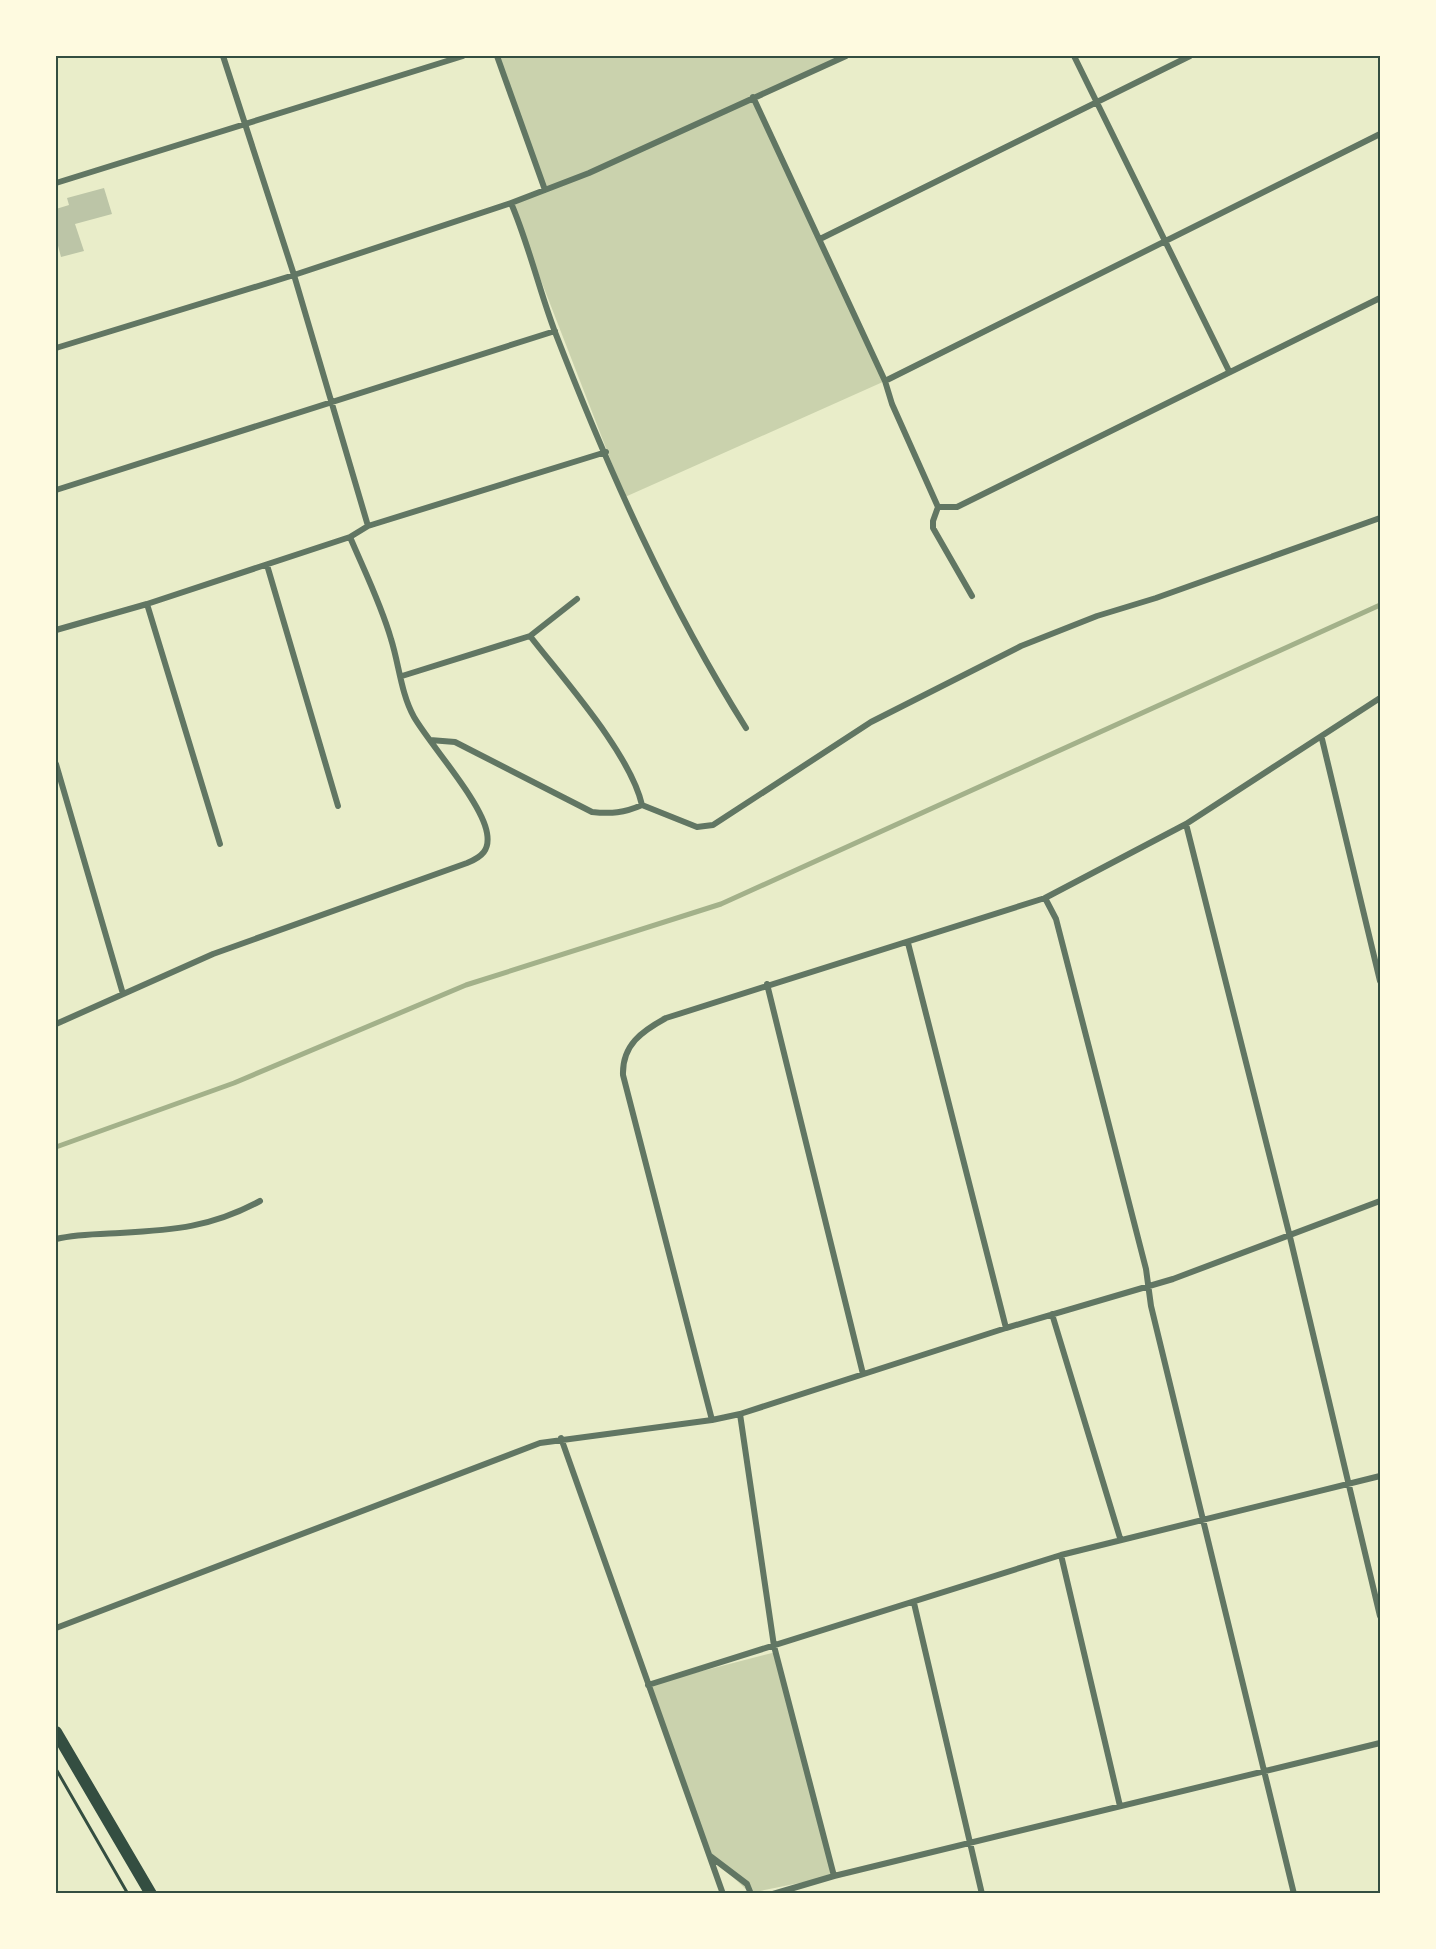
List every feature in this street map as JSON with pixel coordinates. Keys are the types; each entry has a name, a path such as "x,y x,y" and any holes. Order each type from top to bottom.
{"main road":[{"path":"56,1732 151,1893"}],"street":[{"path":"223,56 294,275 368,526"},
{"path":"56,183 463,56"},
{"path":"497,56 545,190"},
{"path":"56,348 294,275 512,203 589,173 846,56"},
{"path":"1074,56 1229,371"},
{"path":"820,239 1190,56"},
{"path":"753,97 885,381 892,404 938,507 933,528 972,596"},
{"path":"885,381 1380,134"},
{"path":"512,203 555,331 645,546 713,675 746,728"},
{"path":"938,507 957,507 1229,371 1287,346 1380,298"},
{"path":"56,490 555,331"},
{"path":"56,630 147,604 350,537 368,526 606,452"},
{"path":"430,740 455,742 592,812 624,813 642,805 697,827 712,825 871,722 1021,646 1097,616 1156,598 1380,518"},
{"path":"56,1024 213,954 467,863 484,854 488,839 483,821 407,701 402,676 381,610 350,537"},
{"path":"267,565 338,806"},
{"path":"402,676 530,636 577,598"},
{"path":"147,604 220,844"},
{"path":"530,636 590,714 633,776 642,805"},
{"path":"712,1420 622,1075 622,1062 635,1038 646,1028 666,1018 767,984 908,943 1045,898 1186,824 1322,739 1357,711 1380,698"},
{"path":"1322,739 1380,981"},
{"path":"56,768 123,994"},
{"path":"1186,824 1290,1237 1380,1616"},
{"path":"1045,898 1056,919 1141,1247 1148,1287 1294,1893"},
{"path":"908,943 1006,1328"},
{"path":"767,984 863,1374"},
{"path":"56,1628 523,1449 561,1438 712,1420 740,1414 1006,1328 1148,1287 1290,1237 1380,1201"},
{"path":"56,1239 165,1231 207,1224 230,1217 260,1202"},
{"path":"1052,1314 1120,1538"},
{"path":"740,1414 774,1646 834,1876"},
{"path":"561,1438 723,1893"},
{"path":"648,1685 1120,1538 1380,1476"},
{"path":"1061,1555 1120,1806"},
{"path":"914,1603 982,1893"},
{"path":"772,1893 1380,1743"},
{"path":"709,1856 747,1884 751,1893"}],"path":[{"path":"56,1769 128,1893"}],"green space":[{"path":"497,56 846,56 754,97 885,381 625,497 511,203 544,189"},
{"path":"776,1652 834,1876 750,1893 709,1855 648,1685"}],"building":[{"path":"104,188 112,214 75,224 84,251 61,257 56,238 56,209 69,205 67,198"}],"waterway":[{"path":"56,1147 234,1083 466,985 721,904 1380,605"}]}
